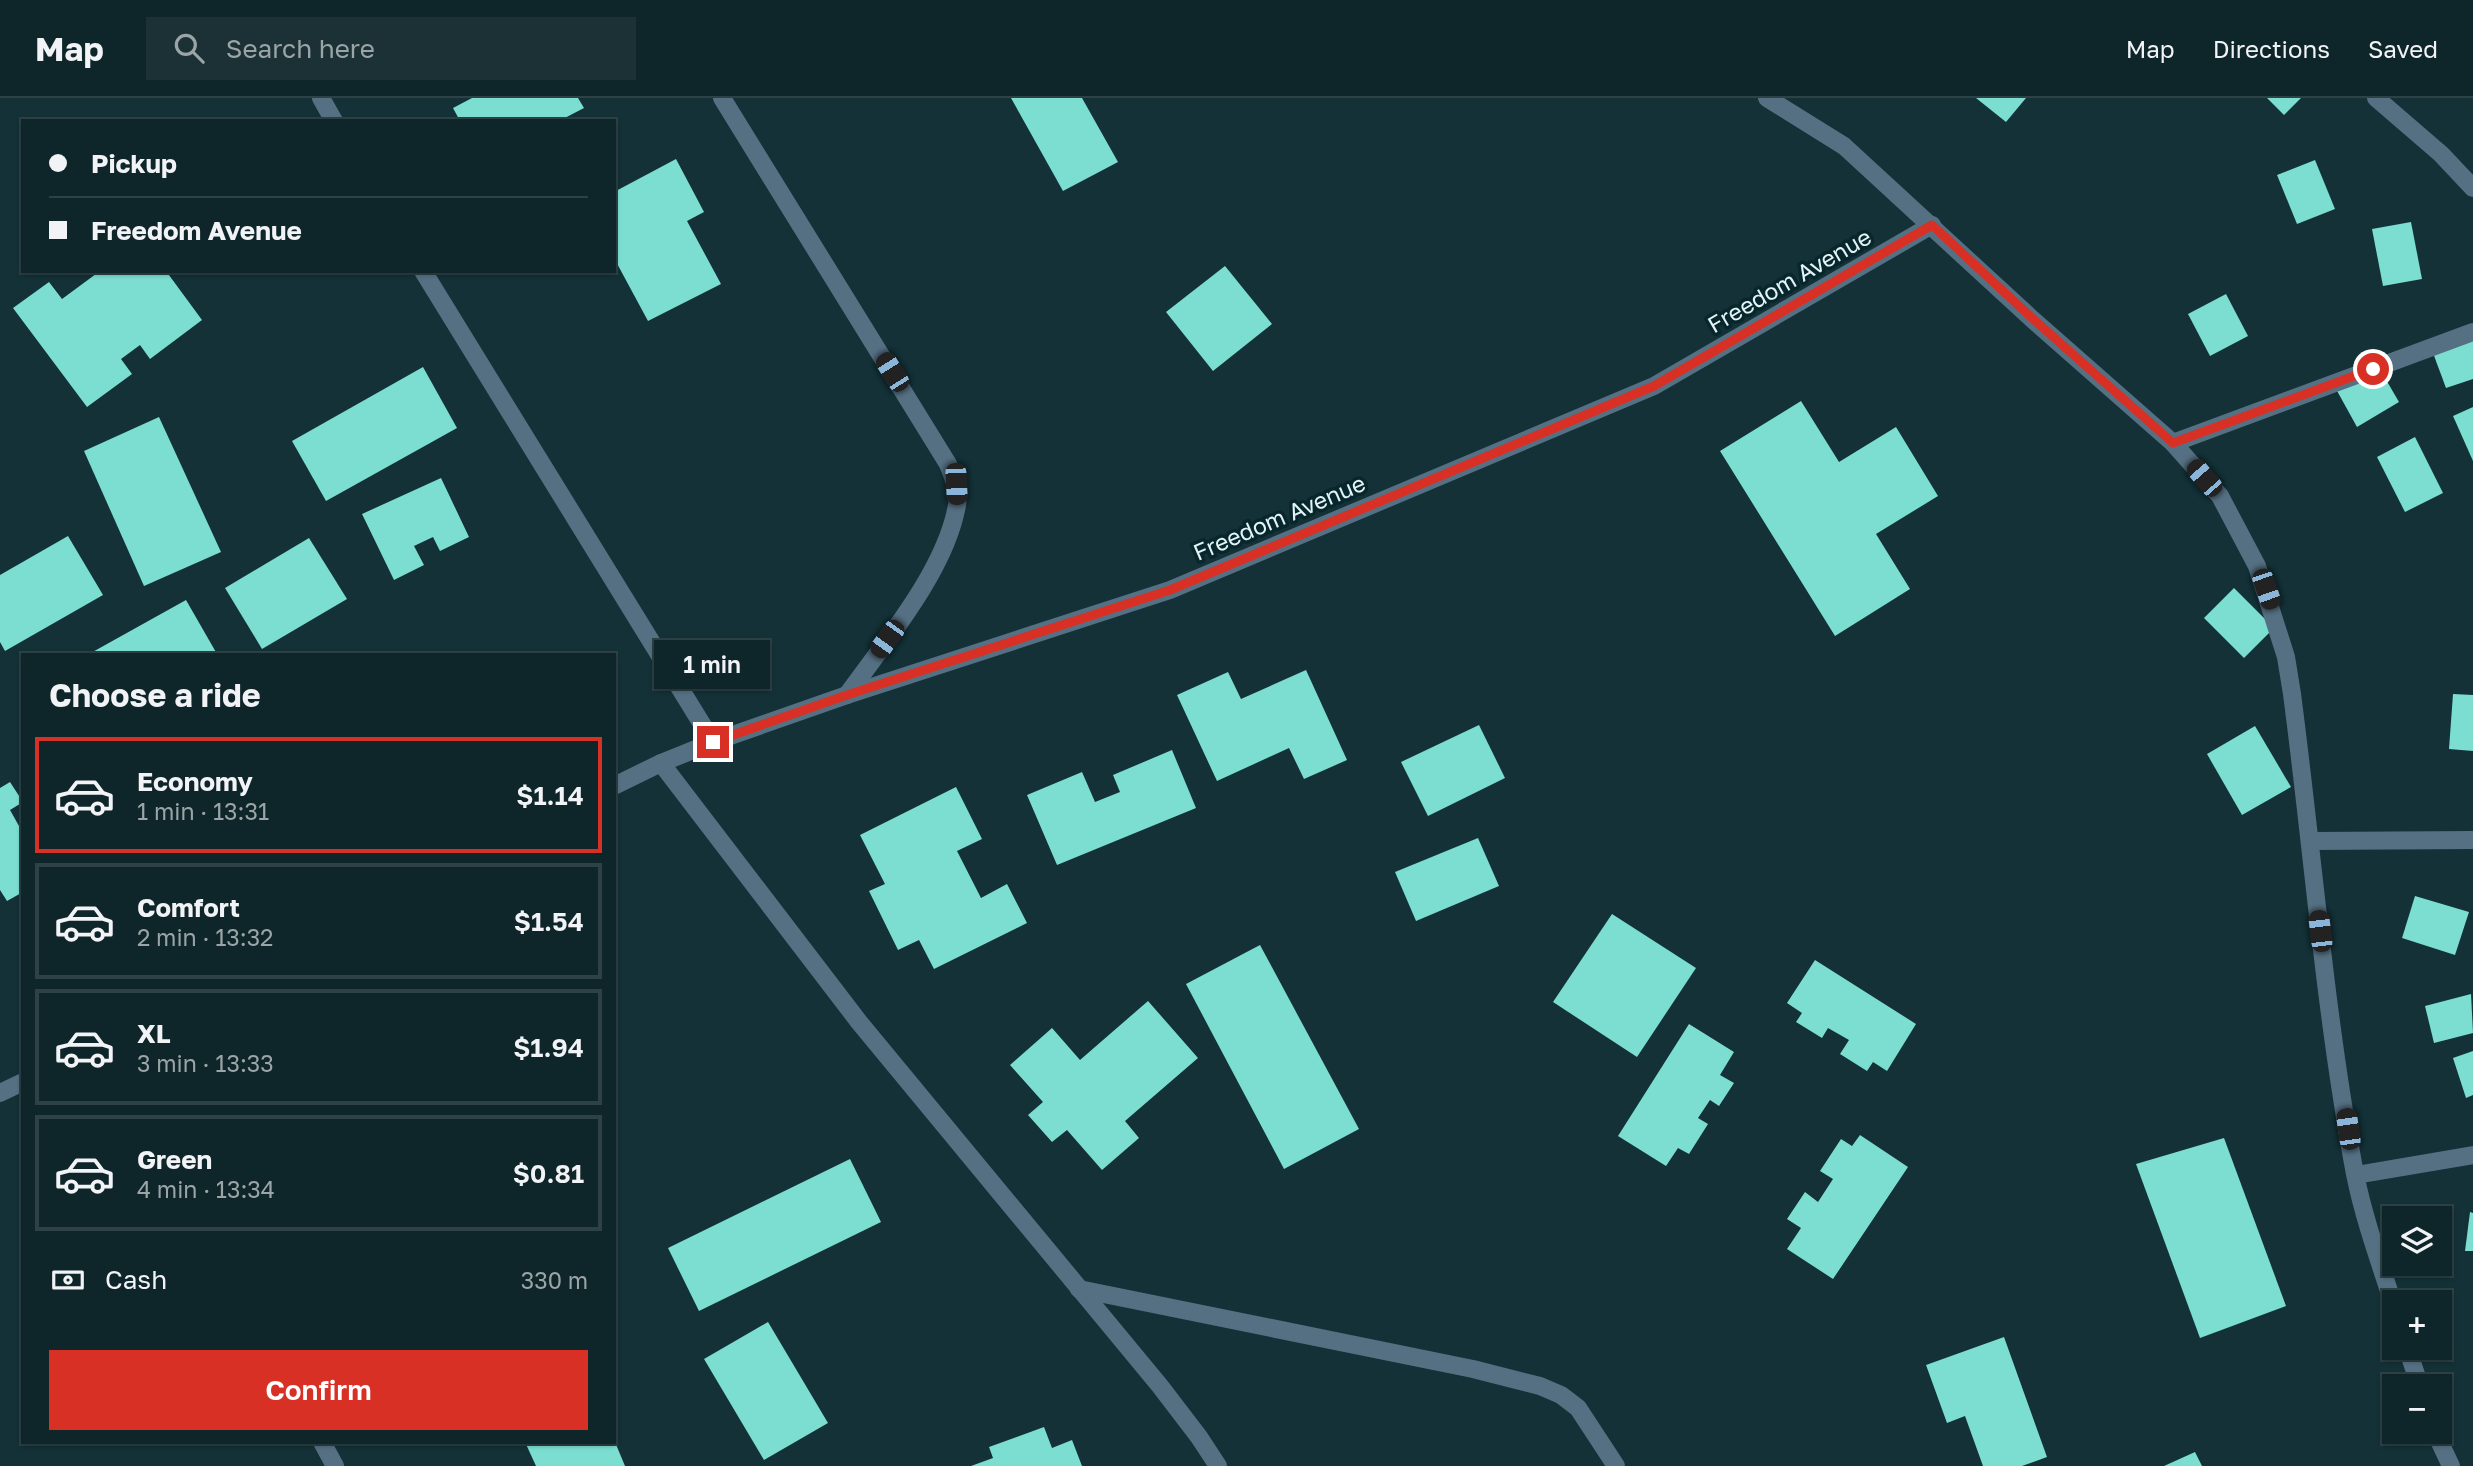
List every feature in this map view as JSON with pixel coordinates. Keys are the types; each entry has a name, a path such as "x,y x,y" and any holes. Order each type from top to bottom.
{"street":[{"path":"321,98 333,119"},
{"path":"722,98 948,464 956,484 957,504 949,531 929,577 847,695"},
{"path":"1767,98 1844,146 2173,443 2220,496 2257,566 2286,657 2323,953 2356,1175 2389,1290"},
{"path":"2376,98 2441,154 2473,188"},
{"name":"Freedom Avenue","path":"616,785 713,742 847,695 1170,590 1654,386 1932,225"},
{"path":"424,273 713,742"},
{"path":"2173,443 2473,332"},
{"path":"661,763 859,1022 1160,1386 1218,1466"},
{"path":"2310,841 2473,840"},
{"path":"0,1093 21,1083"},
{"path":"2356,1175 2473,1155"},
{"path":"1079,1289 1540,1386 1561,1395 1578,1408 1616,1466"},
{"path":"323,1444 335,1466"},
{"path":"2441,1444 2451,1466"}],"building":[{"path":"472,98 578,98 584,108 563,119 459,119 453,108"},
{"path":"1011,98 1082,98 1118,162 1063,191"},
{"path":"1976,98 2026,98 2006,122"},
{"path":"2267,98 2301,98 2284,115"},
{"path":"676,159 704,212 687,221 721,284 648,321 616,262 616,191"},
{"path":"2315,160 2335,209 2297,224 2277,175"},
{"path":"2411,222 2422,279 2383,286 2372,229"},
{"path":"1225,266 1272,324 1213,371 1166,312"},
{"path":"97,273 167,273 202,320 150,359 140,345 121,359 132,374 87,407 13,308 49,282 62,299"},
{"path":"2226,294 2248,336 2210,356 2188,314"},
{"path":"2473,339 2473,379 2446,388 2433,353"},
{"path":"2378,366 2399,402 2357,427 2336,389"},
{"path":"423,367 457,428 326,501 292,441"},
{"path":"1801,401 1839,462 1896,427 1938,496 1876,534 1910,589 1835,636 1720,451"},
{"path":"2473,407 2473,461 2453,416"},
{"path":"159,417 221,552 144,586 84,451"},
{"path":"2415,437 2443,493 2405,512 2377,457"},
{"path":"441,478 469,537 440,551 433,537 414,546 424,565 394,580 362,514"},
{"path":"68,536 103,595 5,651 0,642 0,575"},
{"path":"309,538 347,599 262,649 225,588"},
{"path":"2234,588 2274,628 2244,658 2204,618"},
{"path":"186,600 216,653 91,653"},
{"path":"1306,670 1347,760 1304,779 1289,748 1217,781 1177,695 1228,672 1241,699"},
{"path":"2453,694 2473,695 2473,751 2449,749"},
{"path":"1479,725 1505,778 1428,816 1401,762"},
{"path":"2255,726 2291,787 2242,815 2207,754"},
{"path":"1172,750 1196,808 1057,865 1027,795 1082,772 1095,802 1120,792 1113,775"},
{"path":"10,782 21,799 21,803 10,810 19,826 21,825 21,893 7,901 0,890 0,788"},
{"path":"956,787 982,839 957,851 981,898 1007,884 1027,923 934,969 919,940 898,950 869,891 885,884 860,835"},
{"path":"1478,838 1499,886 1416,921 1395,872"},
{"path":"2415,896 2469,912 2455,955 2402,938"},
{"path":"1612,914 1696,968 1637,1057 1553,1002"},
{"path":"1260,945 1359,1129 1284,1169 1186,984"},
{"path":"1815,960 1916,1024 1887,1071 1873,1062 1867,1071 1840,1054 1849,1040 1828,1028 1822,1038 1796,1022 1802,1013 1787,1003"},
{"path":"2471,994 2473,1033 2434,1043 2425,1006"},
{"path":"1148,1001 1198,1058 1125,1121 1139,1138 1102,1170 1067,1130 1052,1142 1028,1115 1043,1102 1010,1065 1052,1028 1080,1060"},
{"path":"1689,1024 1734,1052 1720,1075 1734,1083 1719,1106 1710,1100 1698,1118 1708,1124 1689,1154 1678,1148 1666,1166 1618,1136"},
{"path":"2473,1051 2473,1095 2466,1098 2453,1058"},
{"path":"1860,1135 1908,1167 1833,1279 1787,1249 1801,1228 1787,1219 1805,1192 1818,1202 1833,1179 1820,1171 1841,1139 1852,1146"},
{"path":"2224,1138 2286,1306 2200,1338 2136,1164"},
{"path":"850,1159 881,1222 699,1311 668,1248"},
{"path":"2470,1212 2473,1213 2473,1251 2465,1251"},
{"path":"768,1322 828,1423 764,1460 704,1359"},
{"path":"2004,1337 2047,1457 2022,1466 1983,1466 1965,1416 1947,1423 1926,1365"},
{"path":"1044,1427 1052,1448 1072,1440 1082,1466 971,1466 993,1458 989,1447"},
{"path":"526,1444 616,1444 625,1466 536,1466"},
{"path":"2195,1452 2202,1466 2164,1466"}],"route":[{"path":"713,742 847,695 1170,590 1654,386 1932,225 2173,443 2373,369"}]}
